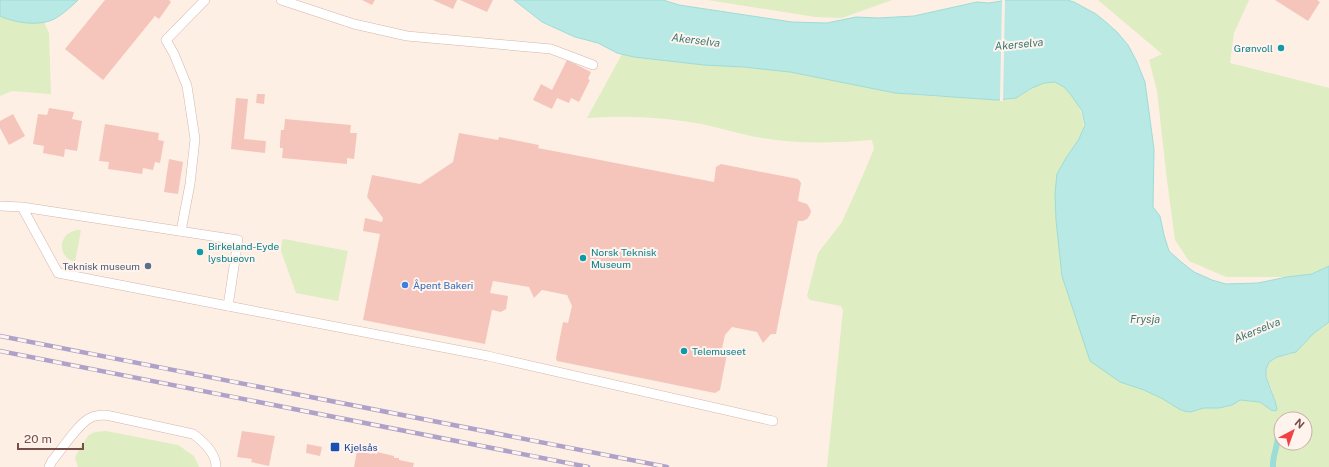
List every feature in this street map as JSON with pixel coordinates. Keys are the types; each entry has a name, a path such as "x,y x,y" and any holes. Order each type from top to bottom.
{"lane":[{"path":"182,231 190,184 195,139 187,86 174,54 166,40 205,0"},
{"path":"281,0 354,24 407,36 551,48 593,65"},
{"path":"0,206 22,207 238,240 228,306"},
{"path":"22,207 58,273 488,356 773,421"},
{"path":"49,467 52,461 83,423 98,415 106,415 193,434 203,442 211,452 216,467"}],"green space":[{"path":"708,0 892,0 842,18 815,17"},
{"path":"1098,0 1249,0 1234,33 1230,63 1329,88 1329,266 1312,274 1287,277 1226,277 1189,261 1175,240 1157,91 1149,60 1162,54"},
{"path":"0,16 23,22 44,22 49,33 51,94 12,91 0,96"},
{"path":"622,54 685,63 790,72 881,90 926,96 997,100 1015,98 1046,82 1060,84 1069,92 1082,117 1083,130 1077,143 1066,158 1120,382 1144,390 1179,409 1190,412 1204,408 1219,408 1232,405 1240,400 1260,402 1271,410 1277,409 1272,390 1266,377 1266,369 1269,362 1277,357 1292,354 1314,333 1329,322 1329,467 827,467 843,310 841,306 810,300 807,296 818,253 842,222 874,149 872,140 803,142 776,140 754,137 702,124 645,117 587,118"},
{"path":"81,230 75,262 65,255 62,250 62,245 66,235"},
{"path":"284,239 348,251 338,301 296,293 281,251 282,240"},
{"path":"106,431 178,445 194,456 199,467 78,467 75,458 79,449 89,435 95,432"}],"water":[{"path":"0,0 78,0 67,10 50,21 28,23 13,21 0,16"},
{"name":"Frysja","path":"514,0 663,0 679,5 792,22 827,23 856,17 878,18 914,16 977,2 989,3 1007,0 1067,0 1074,2 1096,14 1117,32 1128,45 1145,82 1154,149 1153,207 1160,216 1169,251 1194,272 1226,284 1258,283 1312,274 1329,266 1329,322 1314,333 1296,352 1277,357 1269,362 1266,369 1266,377 1275,401 1276,411 1271,410 1260,402 1240,400 1232,405 1219,408 1204,408 1190,412 1184,411 1144,390 1120,382 1090,361 1062,276 1056,220 1055,193 1057,174 1079,139 1085,125 1082,111 1064,87 1055,82 1044,83 1032,88 1016,98 997,100 895,93 790,72 704,65 634,57 617,53 598,43 575,37 542,22"}],"pier":[{"path":"1002,0 1005,0 1003,101 1000,101"}],"building":[{"path":"105,0 169,0 171,2 159,19 155,16 103,80 65,49"},
{"path":"362,0 375,0 372,5"},
{"path":"433,0 457,0 453,9"},
{"path":"460,0 493,0 487,12"},
{"path":"1275,0 1317,0 1320,2 1308,21"},
{"path":"567,60 591,72 588,79 590,80 579,102 571,98 569,103 557,98 552,109 533,100 541,84 552,90"},
{"path":"257,94 265,94 264,104 256,103"},
{"path":"236,98 248,99 244,139 266,141 265,153 231,149"},
{"path":"49,108 74,112 72,119 82,121 77,151 65,149 64,157 43,153 44,146 33,144 38,114 47,115"},
{"path":"13,114 25,136 9,145 0,128 0,121"},
{"path":"285,119 351,125 350,133 357,133 354,159 347,158 347,164 282,158 283,148 280,148 280,142 281,130 284,130"},
{"path":"105,124 159,133 158,140 164,141 160,163 155,162 153,170 143,168 142,174 108,169 109,162 99,161"},
{"name":"Norsk Teknisk Museum","path":"459,133 498,140 499,137 539,145 538,148 714,182 716,167 721,164 798,179 801,183 798,201 807,204 811,211 807,219 798,221 776,334 771,334 763,343 757,332 732,327 725,335 721,353 727,354 720,390 715,393 557,361 556,358 563,322 568,323 572,306 567,295 542,290 534,298 529,287 493,281 490,293 508,296 506,309 501,312 492,310 485,344 363,320 380,234 363,231 365,218 382,222 383,218 367,197 372,175 420,184 453,162"},
{"path":"169,159 183,162 178,194 164,192"},
{"path":"242,431 275,436 269,466 251,462 252,459 237,457"},
{"path":"307,444 322,447 320,456 306,453"},
{"name":"Kjelsås","path":"357,451 372,454 377,454 377,452 394,456 394,458 399,458 399,460 414,463 413,467 354,467"}],"waterway":[{"path":"1273,467 1276,451"}],"railway":[{"path":"0,336 667,467"},
{"path":"0,351 588,467"}],"place":[{"name":"Grønvoll","path":"1281,48"},
{"name":"Birkeland-Eyde lysbueovn","path":"200,252"},
{"name":"Norsk Teknisk Museum","path":"583,258"},
{"name":"Teknisk museum","path":"148,266"},
{"name":"Åpent Bakeri","path":"405,285"},
{"name":"Telemuseet","path":"684,351"},
{"name":"Kjelsås","path":"335,447"}],"water label":[{"name":"Akerselva","path":"696,40"},
{"name":"Akerselva","path":"1019,44"},
{"name":"Akerselva","path":"1257,330"}]}
